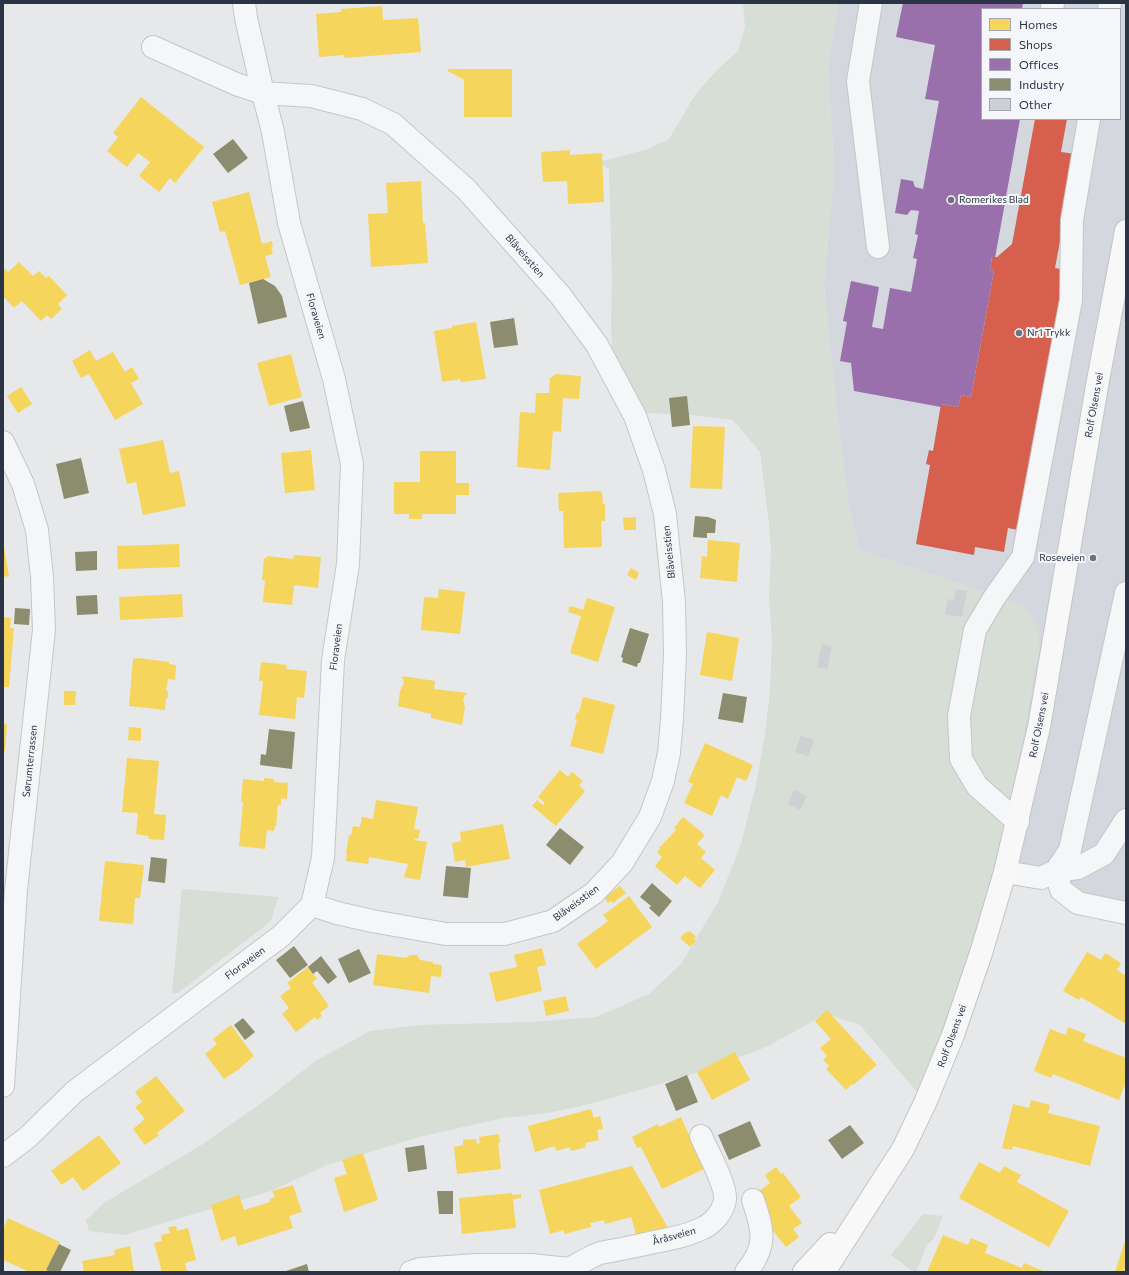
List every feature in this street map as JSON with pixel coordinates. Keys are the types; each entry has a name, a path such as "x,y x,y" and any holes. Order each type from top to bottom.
{"main road":[{"name":"Rolf Olsens vei","path":"824,1272 903,1148 925,1103 953,1036 981,953 1005,872 1018,822 1039,727 1097,386 1126,231"},
{"name":"Rolf Olsens vei","path":"804,1272 874,1195"}],"street":[{"name":"Floraveien","path":"3,1156 28,1137 74,1092 281,936 312,905 323,858 333,660 348,564 352,464 334,379 289,223 273,132 262,93 244,3"},
{"path":"871,3 858,81 878,247"},
{"name":"Blåveisstien","path":"153,47 236,84 262,93 311,96 362,109 393,124 466,189 560,295 597,344 634,416 654,470 665,514 674,602 672,720 669,753 663,781 650,817 622,863 594,893 553,921 504,934 446,934 372,921 337,913 312,905"},
{"path":"1018,822 977,786 961,760 959,716 975,630 994,598 1023,557 1071,300 1072,220 1089,120"},
{"name":"Sørumterrassen","path":"3,442 23,484 37,530 42,577 44,630 16,890 3,1086"},
{"path":"1126,593 1070,850 1056,871 1060,890 1078,904 1126,913"},
{"path":"1005,872 1041,878 1056,871 1078,868 1104,854 1126,820"},
{"name":"Åråsveien","path":"411,1272 420,1269 476,1265 531,1265 572,1271 592,1256 600,1253 682,1236 702,1229 718,1215 723,1208 725,1193 701,1136"},
{"path":"746,1272 755,1261 761,1245 762,1229 753,1200"}],"shaded area":[{"path":"743,3 838,3 828,66 834,171 824,286 837,413 849,507 859,550 1025,606 1039,631 1039,652 996,863 966,980 944,1028 921,1097 860,1025 826,1014 766,1047 709,1069 646,1088 590,1104 548,1113 503,1118 419,1137 327,1165 271,1191 124,1235 89,1231 86,1220 104,1203 203,1144 260,1104 317,1060 370,1031 419,1025 533,1022 596,1017 649,994 681,964 718,902 741,844 756,785 765,734 770,692 772,640 769,598 771,549 760,452 733,420 626,410 613,367 609,169 599,162 648,149 669,139 695,95 716,71 738,51 745,27"},
{"path":"838,3 1126,3 1126,906 996,863 1026,721 1031,690 1025,606 859,550 849,507 837,413 824,286 834,171 828,66"},
{"path":"182,889 278,897 271,921 178,993 172,993"},
{"path":"923,1214 943,1216 934,1238 927,1245 916,1272 914,1272 891,1255"}],"building: Homes":[{"path":"382,6 383,20 418,18 421,52 344,58 344,55 319,57 316,14 341,12 341,9"},
{"path":"448,69 512,69 512,117 464,117 464,80 448,71"},
{"path":"141,97 204,147 175,183 170,178 159,192 139,176 150,162 138,153 127,167 107,151 118,137 113,133"},
{"path":"570,150 570,155 602,153 604,202 568,204 567,181 543,182 541,152"},
{"path":"421,181 423,223 425,223 428,263 371,267 368,214 388,213 386,183"},
{"path":"249,192 262,244 272,241 273,247 271,247 273,254 265,256 271,277 240,285 225,231 220,232 212,202"},
{"path":"19,262 33,276 39,271 46,278 49,276 67,295 58,304 62,309 51,319 47,315 41,321 22,301 14,308 3,296 3,270 5,269 8,272"},
{"path":"476,322 486,379 461,382 460,379 442,382 434,331"},
{"path":"90,350 96,361 113,352 125,372 132,367 139,379 131,383 143,404 115,420 89,374 81,378 72,361"},
{"path":"291,354 302,397 269,406 257,363"},
{"path":"556,374 581,376 579,399 563,398 561,432 553,431 550,470 517,467 520,412 535,413 536,393 549,393 550,378"},
{"path":"21,387 32,404 18,413 7,396"},
{"path":"693,426 725,427 722,489 690,488"},
{"path":"163,440 170,473 179,471 186,506 143,515 136,482 127,484 119,449"},
{"path":"311,450 315,490 285,493 281,453"},
{"path":"420,451 456,451 456,483 469,483 469,495 456,495 456,514 422,514 422,519 409,519 409,514 394,514 394,482 420,482"},
{"path":"602,492 603,504 605,504 605,521 601,521 602,547 564,548 563,511 559,511 558,493"},
{"path":"636,517 636,530 624,530 623,518"},
{"path":"708,540 740,543 737,582 700,578 702,556 707,557"},
{"path":"3,541 9,576 3,577"},
{"path":"179,544 180,567 118,569 117,546"},
{"path":"294,555 321,557 318,588 294,585 292,605 263,602 265,580 262,580 264,558 267,558 267,556 293,559"},
{"path":"631,568 639,573 636,580 627,575"},
{"path":"439,589 465,592 460,634 421,630 424,597 438,598"},
{"path":"182,594 183,617 120,620 119,597"},
{"path":"587,598 615,607 598,662 570,653 581,616 568,612 570,606 583,610"},
{"path":"3,617 11,618 10,628 14,628 9,687 3,687"},
{"path":"707,632 739,638 732,681 700,675"},
{"path":"138,658 169,662 169,664 176,665 175,680 168,679 166,691 168,691 168,698 166,698 165,710 129,706 133,659"},
{"path":"261,662 287,665 286,669 307,671 304,698 297,697 295,719 259,715 263,681 259,681"},
{"path":"402,676 435,681 434,689 467,693 463,699 465,708 462,725 431,718 431,714 398,706 400,691 404,683"},
{"path":"64,691 76,691 75,705 64,705"},
{"path":"583,697 615,705 603,754 570,746 577,720 575,719 577,712 579,713"},
{"path":"3,723 7,724 5,751 3,751"},
{"path":"129,727 141,728 141,741 128,740"},
{"path":"705,743 753,765 746,781 737,777 728,799 721,795 712,816 684,803 693,784 688,782"},
{"path":"127,758 159,761 154,814 166,815 164,840 149,839 148,836 136,834 138,813 122,812"},
{"path":"560,770 568,777 572,772 583,781 579,785 585,791 556,826 532,806 537,800 543,805 545,803 538,797"},
{"path":"264,778 274,779 274,782 288,783 287,799 281,798 281,805 278,805 276,826 274,831 267,830 265,849 239,846 243,802 241,802 243,779 264,781"},
{"path":"376,800 418,807 414,829 420,830 418,839 415,838 414,840 427,842 420,880 404,877 408,864 369,857 368,864 346,861 349,835 351,835 353,826 360,827 362,817 373,819"},
{"path":"683,817 705,835 697,844 706,852 701,858 715,870 700,888 685,876 677,885 655,866 662,857 657,852 660,849 659,848 676,830 674,828"},
{"path":"503,824 510,859 466,867 465,860 455,862 452,843 461,841 460,832"},
{"path":"105,861 144,865 140,898 135,898 133,924 99,921"},
{"path":"620,886 626,893 613,903 611,901 608,903 604,897"},
{"path":"629,896 652,927 596,969 577,944 608,921 603,915"},
{"path":"690,931 696,937 694,939 696,941 690,947 680,938 686,932 688,933"},
{"path":"542,948 546,965 537,967 542,991 496,1002 489,973 517,967 514,955"},
{"path":"1087,952 1101,960 1105,953 1121,963 1117,970 1126,976 1126,1024 1081,997 1079,1000 1063,991"},
{"path":"377,954 406,958 410,955 417,955 420,960 442,965 441,977 431,976 429,993 373,985"},
{"path":"308,967 317,979 312,982 329,1006 320,1013 322,1016 317,1020 315,1017 296,1032 282,1014 289,1008 280,996 291,988 287,983"},
{"path":"566,996 569,1011 546,1016 543,1001"},
{"path":"827,1010 877,1065 846,1090 826,1069 829,1066 823,1060 827,1056 820,1048 831,1039 815,1021"},
{"path":"231,1025 254,1056 224,1079 205,1054 217,1044 213,1039"},
{"path":"1068,1027 1086,1034 1083,1041 1126,1058 1126,1081 1119,1100 1053,1074 1051,1078 1034,1071 1050,1029 1066,1035"},
{"path":"735,1052 750,1080 712,1100 697,1072"},
{"path":"156,1076 185,1111 157,1133 159,1135 145,1145 133,1129 145,1119 135,1107 142,1102 135,1092"},
{"path":"1031,1100 1050,1105 1048,1113 1100,1126 1090,1166 1013,1146 1012,1150 1002,1148 1013,1104 1029,1108"},
{"path":"591,1109 594,1118 600,1116 603,1129 597,1130 599,1140 585,1143 586,1147 571,1151 570,1147 556,1151 555,1146 535,1152 528,1126"},
{"path":"681,1117 704,1169 662,1189 641,1147 637,1148 632,1137 658,1124 659,1127"},
{"path":"499,1134 500,1143 498,1143 501,1169 457,1174 454,1147 463,1145 463,1140 476,1139 477,1144 480,1143 479,1137"},
{"path":"99,1135 121,1163 83,1191 73,1177 62,1185 51,1171"},
{"path":"363,1153 378,1200 344,1212 334,1178 347,1174 342,1160"},
{"path":"979,1162 1000,1173 1004,1166 1021,1175 1017,1182 1069,1211 1049,1247 959,1198"},
{"path":"632,1166 670,1231 637,1237 631,1217 605,1224 604,1220 590,1223 591,1227 564,1234 564,1230 550,1234 539,1190"},
{"path":"776,1167 781,1174 783,1173 801,1197 789,1206 802,1223 793,1229 799,1237 786,1247 765,1221 771,1217 755,1194 770,1183 765,1175"},
{"path":"293,1185 302,1212 289,1216 293,1228 238,1246 235,1236 221,1241 211,1205 239,1195 244,1210 270,1202 270,1199 275,1197 272,1191"},
{"path":"512,1193 512,1195 521,1194 521,1198 513,1199 516,1228 462,1234 459,1198"},
{"path":"8,1218 60,1242 45,1272 30,1272 3,1260 3,1229"},
{"path":"176,1226 177,1231 188,1228 196,1260 185,1263 187,1272 162,1272 154,1243 162,1241 161,1235 170,1233 168,1227"},
{"path":"943,1235 968,1245 971,1238 988,1245 985,1253 1022,1268 1024,1263 1046,1272 1029,1272 1023,1270 1022,1272 927,1272"},
{"path":"1126,1238 1126,1272 1115,1272"},
{"path":"130,1246 134,1272 84,1272 82,1261 115,1255 114,1250"}],"building: Shops":[{"name":"Nr1 Trykk","path":"1035,120 1067,120 1061,152 1076,154 1055,268 1066,270 1018,530 1008,528 1004,552 975,547 974,555 916,544 930,465 926,464 929,450 933,451 941,404 958,407 961,395 971,397 994,271 990,270 992,257 997,257 1012,244"}],"building: Offices":[{"name":"Romerikes Blad","path":"903,3 1023,3 1022,8 981,8 981,120 1020,120 995,258 992,257 990,270 994,271 971,397 961,395 958,407 941,404 941,407 854,391 851,363 840,361 847,322 843,321 851,281 879,287 872,327 883,329 890,288 911,292 917,259 913,258 918,235 915,234 919,211 911,210 907,215 895,213 901,179 913,181 915,187 923,189 939,101 925,99 935,45 896,37"}],"building: Industry":[{"path":"233,139 248,158 228,173 213,154"},
{"path":"263,279 275,286 282,296 287,317 258,324 249,283"},
{"path":"514,318 518,345 494,348 490,322"},
{"path":"687,396 690,425 672,427 669,398"},
{"path":"303,401 310,428 290,432 284,406"},
{"path":"81,458 89,493 64,499 56,464"},
{"path":"695,516 708,517 716,520 715,533 707,533 707,538 693,537"},
{"path":"97,551 97,570 76,571 75,552"},
{"path":"97,595 98,614 77,615 76,596"},
{"path":"15,608 30,609 29,625 14,624"},
{"path":"630,628 649,634 640,663 638,663 637,667 622,662 623,658 621,657"},
{"path":"723,693 747,697 743,723 718,719"},
{"path":"269,729 295,732 292,769 260,765 261,754 266,755"},
{"path":"560,828 584,847 570,865 546,845"},
{"path":"151,857 167,859 165,883 148,881"},
{"path":"446,866 471,868 468,898 443,896"},
{"path":"652,883 672,901 659,917 649,908 651,906 640,897"},
{"path":"294,946 308,965 290,978 276,960"},
{"path":"359,949 371,973 349,983 338,959"},
{"path":"321,956 337,977 328,984 317,971 313,974 308,967"},
{"path":"243,1018 255,1032 245,1040 234,1025"},
{"path":"687,1075 698,1102 676,1111 665,1084"},
{"path":"750,1121 761,1146 729,1160 718,1135"},
{"path":"850,1125 864,1143 842,1159 828,1140"},
{"path":"424,1145 427,1169 408,1172 405,1148"},
{"path":"437,1191 453,1191 453,1214 439,1214"},
{"path":"59,1244 71,1250 60,1272 50,1272 46,1270"},
{"path":"307,1264 309,1272 283,1272"}],"building: Other":[{"path":"956,589 967,591 962,617 945,614 948,599 954,600"},
{"path":"822,644 832,647 827,669 817,667"},
{"path":"801,735 814,740 808,756 795,752"},
{"path":"794,790 807,796 800,810 788,804"}],"place":[{"name":"Romerikes Blad","path":"951,200"},
{"name":"Nr1 Trykk","path":"1019,333"},
{"name":"Roseveien","path":"1093,558"}]}
